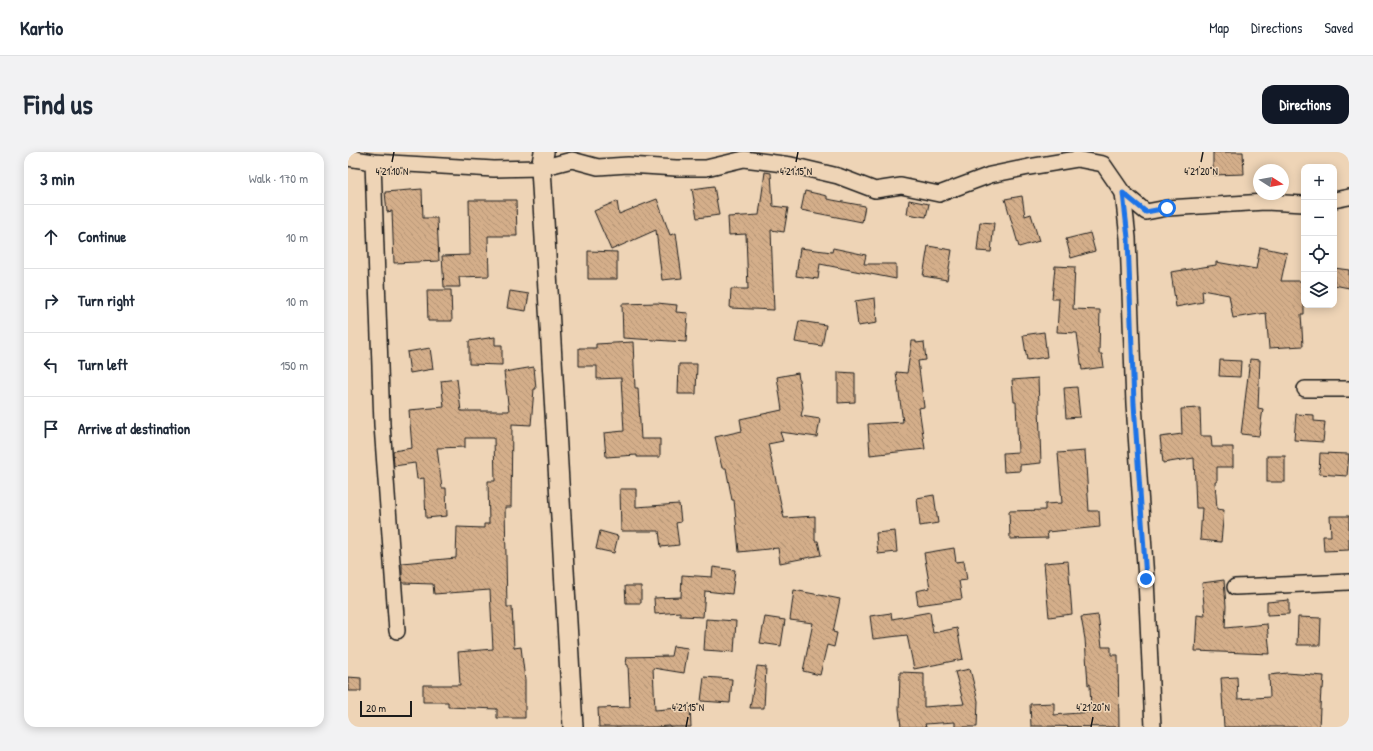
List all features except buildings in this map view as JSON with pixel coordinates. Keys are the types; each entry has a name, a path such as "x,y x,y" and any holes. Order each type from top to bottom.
{"street":[{"path":"348,158 373,162 494,169 543,160 572,160 598,167 628,165 706,168 744,159 791,166 838,176 875,190 901,186 939,194 990,175 1077,159 1103,164 1123,193 1146,212 1167,208 1258,202 1301,204"},
{"path":"543,160 573,727"},
{"path":"373,162 382,425 397,631"},
{"path":"1123,193 1128,238 1134,404 1146,579 1153,727"},
{"path":"1337,199 1349,197"},
{"path":"1305,389 1349,389"},
{"path":"1235,587 1349,582"}],"route":[{"path":"1146,579 1134,404 1128,238 1123,193 1146,212 1167,208"}]}
